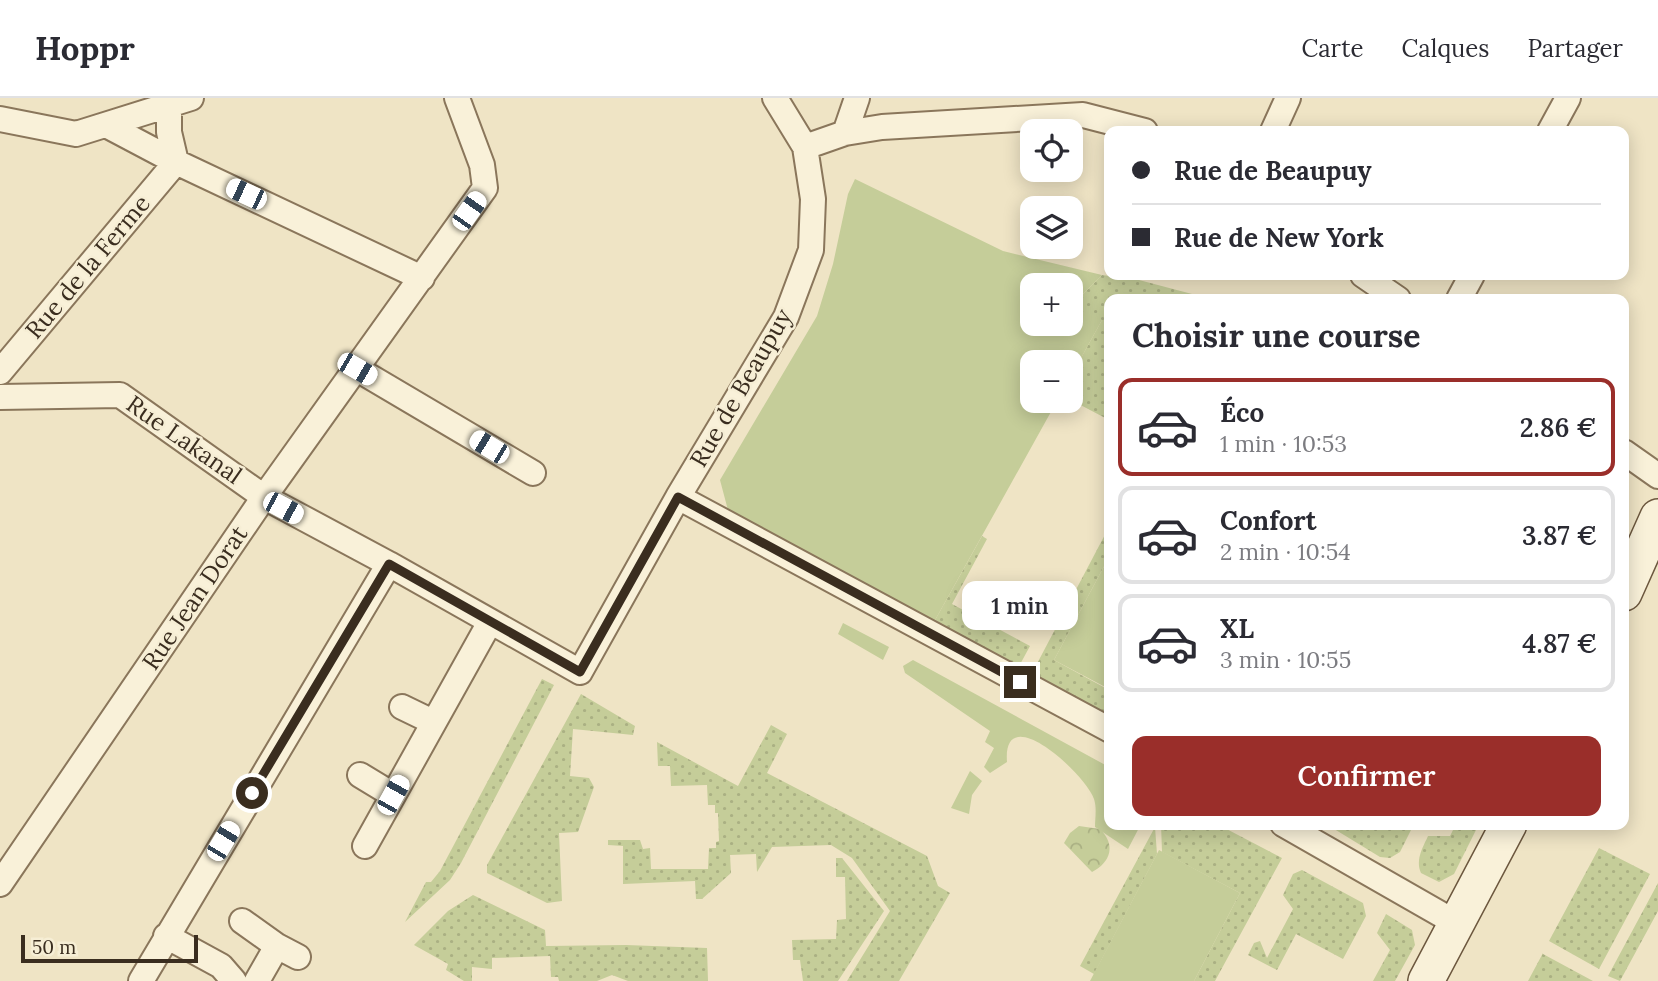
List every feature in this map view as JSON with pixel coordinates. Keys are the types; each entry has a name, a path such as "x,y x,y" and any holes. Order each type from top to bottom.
{"main road":[{"path":"1629,582 1658,517"},
{"path":"1426,981 1506,830"}],"street":[{"name":"Rue Jean Dorat","path":"0,884 264,497 485,188 482,165 457,98"},
{"name":"Rue de Beaupuy","path":"389,564 580,672 678,497 786,317 811,250 813,199 805,147 775,98"},
{"path":"845,133 857,98"},
{"path":"1275,126 1288,98"},
{"path":"1553,126 1568,98"},
{"path":"176,162 169,132 180,102"},
{"path":"0,119 76,134 180,102"},
{"path":"805,147 845,133 883,127 1083,106 1133,126"},
{"path":"106,125 176,162 422,278"},
{"name":"Rue de la Ferme","path":"0,372 176,162"},
{"path":"1370,280 1391,294"},
{"path":"357,369 533,473"},
{"name":"Rue Lakanal","path":"0,397 120,395 264,497 389,564"},
{"path":"1629,456 1658,476"},
{"path":"678,497 1104,727"},
{"path":"141,981 389,564"},
{"path":"365,846 490,622"},
{"path":"402,707 433,722"},
{"path":"360,775 393,795"},
{"path":"1293,830 1456,923"},
{"path":"242,921 288,951 257,981"},
{"path":"166,936 221,966 234,981"}],"green space":[{"path":"855,179 1003,251 1020,255 1020,259 1036,259 1102,275 1083,294 1083,273 1020,273 1020,336 1083,336 1083,315 1102,320 1083,354 1083,350 1020,350 1020,413 1050,413 934,622 729,514 720,480 817,316 833,264 848,194"},
{"path":"1102,275 1104,280 1139,280 1192,294 1104,294 1104,417 1083,406 1083,354 1102,320 1083,331 1083,294"},
{"path":"1059,336 1075,336 1052,350 1044,350"},
{"path":"982,536 987,539 952,604 1030,646 1017,670 934,622"},
{"path":"1104,536 1104,566 1054,660 1104,687 1104,712 1031,675"},
{"path":"1104,566 1104,686 1054,660"},
{"path":"843,623 889,647 883,660 838,634"},
{"path":"913,660 1104,764 1104,830 1138,830 1128,849 1095,827 1095,802 1087,787 1076,773 1045,747 1030,739 1017,737 1009,744 1007,762 990,773 984,767 994,748 985,742 990,731 905,673 903,666"},
{"path":"542,679 554,685 461,863 450,880 405,922 426,882 431,882 440,871"},
{"path":"581,694 635,726 633,735 573,729 570,776 589,778 594,787 578,832 559,833 562,901 547,903 487,873 487,865"},
{"path":"771,725 787,734 767,773 927,856 938,886 950,893 899,981 847,981 890,911 852,858 831,845 772,847 757,872 756,854 730,855 731,873 702,899 696,899 695,881 623,884 623,846 608,845 608,840 640,840 643,849 650,848 651,869 708,869 709,848 716,848 716,842 719,841 718,813 715,813 715,805 708,805 707,785 671,786 670,766 658,766 657,742 738,786"},
{"path":"970,771 982,781 972,795 969,814 951,808"},
{"path":"1079,826 1100,829 1110,847 1104,863 1092,872 1064,843 1070,833"},
{"path":"1155,830 1157,854 1094,974 1080,966"},
{"path":"1161,830 1228,830 1282,858 1215,981 1194,981 1240,893 1162,852"},
{"path":"1336,830 1411,830 1400,852 1390,858 1380,857"},
{"path":"1453,830 1476,830 1454,874 1439,882 1421,873 1420,854 1428,836 1450,836"},
{"path":"1599,848 1650,874 1599,969 1549,941"},
{"path":"1159,850 1240,893 1194,981 1090,981"},
{"path":"836,858 842,858 884,911 838,981 803,981 800,960 793,960 792,940 836,939 837,920 846,919 845,877 836,877"},
{"path":"1302,870 1363,903 1366,916 1343,959 1296,934 1277,970 1248,955 1254,943 1260,941 1267,958 1293,909 1283,895 1293,874"},
{"path":"1658,883 1658,911 1620,981 1608,976"},
{"path":"473,895 545,930 546,946 707,948 708,981 628,981 612,975 597,981 559,981 558,977 551,977 550,956 492,958 492,969 472,967 472,981 464,981 446,970 448,964 414,945 448,911"},
{"path":"1386,914 1412,930 1415,945 1395,981 1373,981 1390,950 1377,933"},
{"path":"1543,954 1593,981 1528,981"}],"route":[{"path":"252,793 389,564 580,672 678,497 1020,682"}]}
